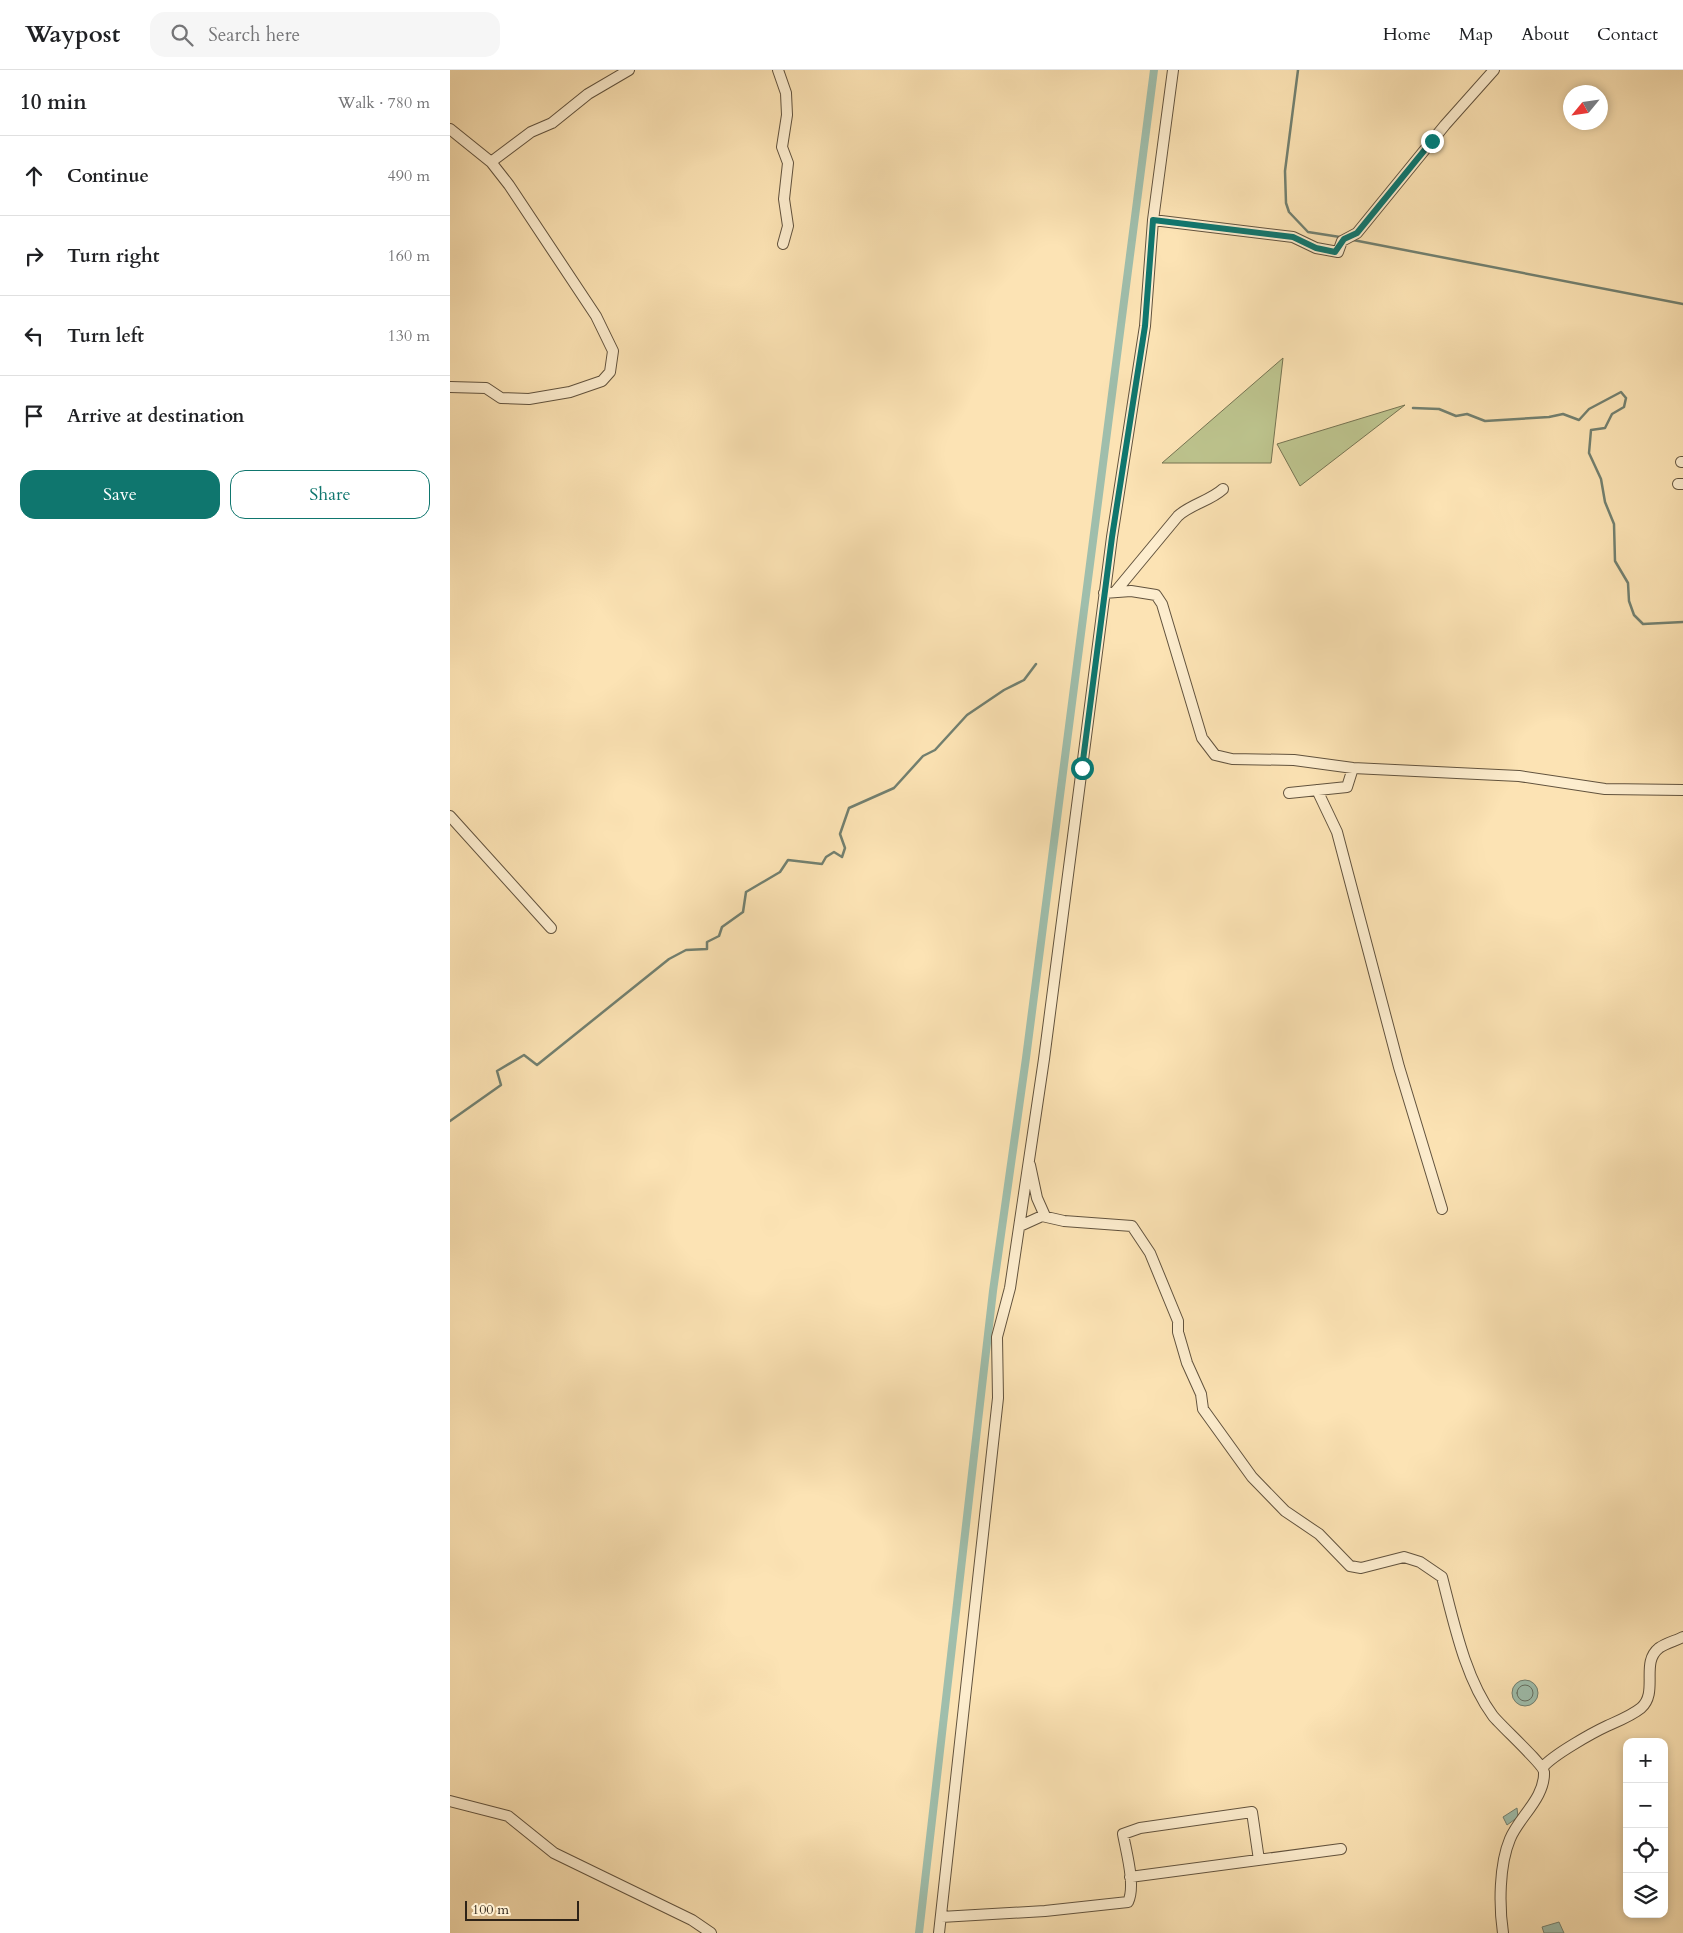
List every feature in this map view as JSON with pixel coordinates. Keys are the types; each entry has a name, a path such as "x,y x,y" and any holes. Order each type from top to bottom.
{"street":[{"path":"490,162 532,132 552,123 588,94 629,70"},
{"path":"778,70 786,93 787,115 782,147 788,163 784,199 788,226 783,244"},
{"path":"940,1933 997,1408 997,1337 1010,1288 1020,1226 1110,593 1145,326 1153,220 1173,70"},
{"path":"1153,220 1293,237 1316,248 1338,252 1342,241 1357,233 1444,125 1494,70"},
{"path":"450,129 490,162 509,185 596,316 613,351 613,363 610,372 602,381 570,392 528,399 501,398 486,388 450,387"},
{"path":"1110,593 1178,516 1190,507 1215,497 1223,489"},
{"path":"1110,593 1131,591 1156,595 1162,604 1202,738 1215,755 1232,759 1294,760 1353,768 1519,776 1563,781 1605,790 1683,790"},
{"path":"1289,793 1347,787 1353,768"},
{"path":"1317,790 1337,832 1399,1067 1442,1209"},
{"path":"450,816 551,928"},
{"path":"1029,1159 1037,1198 1045,1216"},
{"path":"1020,1226 1045,1216 1087,1223 1124,1224 1136,1230 1150,1253 1178,1321 1178,1332 1187,1363 1201,1394 1203,1409 1252,1477 1285,1511 1319,1534 1350,1566 1361,1568 1404,1557 1420,1562 1438,1573 1442,1577 1459,1636 1482,1701 1515,1742 1543,1766"},
{"path":"1543,1766 1598,1730 1641,1708 1648,1697 1651,1680 1650,1666 1654,1653 1660,1647 1683,1637"},
{"path":"1503,1933 1499,1894 1506,1852 1509,1840 1542,1784 1543,1766"},
{"path":"450,1801 508,1816 554,1853 692,1920 711,1933"},
{"path":"941,1917 1045,1911 1128,1902 1131,1896 1123,1834 1126,1831 1252,1812 1259,1860"},
{"path":"1130,1877 1341,1849"}],"green space":[{"path":"1283,358 1271,463 1162,463"},
{"path":"1405,405 1300,486 1277,444"}],"water":[{"path":"1525,1680 1534,1684 1538,1693 1534,1702 1525,1706 1516,1702 1512,1693 1516,1684"},
{"path":"1517,1808 1518,1817 1507,1825 1503,1817"},
{"path":"1559,1922 1564,1933 1544,1933 1542,1927"}],"waterway":[{"path":"919,1933 993,1291 1026,1058 1154,70"},
{"path":"1298,70 1285,171 1286,203 1289,212 1308,232 1340,237"},
{"path":"1353,240 1683,304"},
{"path":"1413,408 1439,409 1456,416 1467,414 1485,421 1549,417 1563,414 1579,420 1589,409 1621,392 1626,398 1624,407 1612,414 1605,428 1591,430 1589,453 1601,479 1605,502 1614,524 1615,561 1628,583 1629,601 1634,615 1643,624 1683,622"},
{"path":"450,1121 501,1085 497,1071 524,1055 537,1065 669,959 686,950 707,949 707,942 719,936 722,927 743,912 746,892 780,872 788,860 822,864 826,857 834,852 842,857 845,848 840,834 849,808 894,788 923,756 935,750 967,715 1004,690 1024,680 1036,664"}],"route":[{"path":"1082,768 1112,537 1145,326 1153,220 1293,237 1316,248 1338,252 1342,241 1357,233 1432,141"}]}
